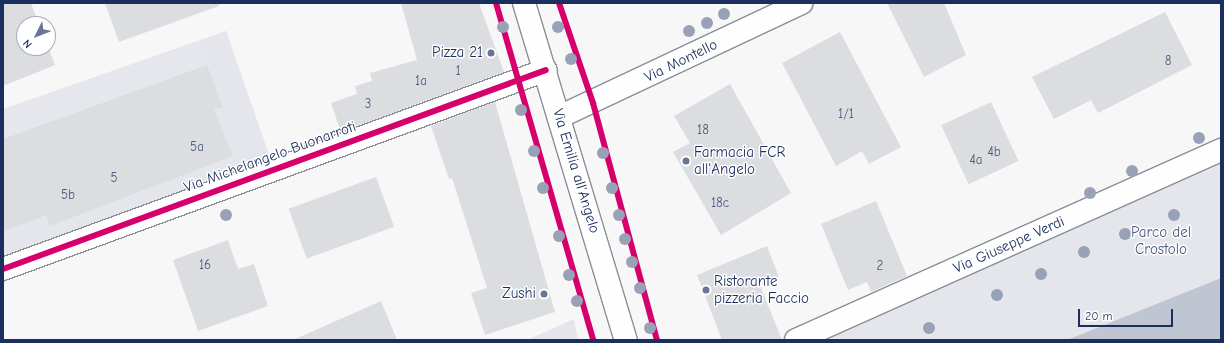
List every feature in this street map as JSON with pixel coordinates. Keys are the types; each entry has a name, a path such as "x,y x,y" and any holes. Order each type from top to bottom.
{"street":[{"name":"Via Emilia all'Angelo","path":"524,3 546,70 626,340"},
{"name":"Via Montello","path":"559,117 801,3"},
{"name":"Via Michelangelo Buonarroti","path":"3,269 546,70"},
{"name":"Via Giuseppe Verdi","path":"796,340 1221,150"}],"shaded area":[{"path":"226,31 274,169 3,269 3,109"},
{"path":"1221,278 1221,340 1067,340"}],"green space":[{"path":"226,31 271,162 3,263 3,232 46,215 54,235 69,229 66,220 233,156 214,110 223,107 200,41"},
{"name":"Parco del Crostolo","path":"1221,150 1221,278 1072,340 796,340"},
{"path":"574,319 578,340 527,340"}],"building":[{"path":"3,3 31,3 36,16 16,16 16,56 52,56 55,65 3,86"},
{"path":"105,3 219,3 219,6 119,42"},
{"path":"401,3 479,3 504,72 341,132 331,103 357,94 355,86 372,81 370,73 417,60"},
{"path":"887,3 944,3 966,55 924,77"},
{"path":"1165,12 1192,65 1098,113 1091,100 1054,119 1032,77"},
{"path":"840,32 901,147 869,164 862,151 836,166 782,63"},
{"path":"207,65 223,107 214,110 233,156 50,226 46,215 3,232 3,139"},
{"path":"730,84 791,193 721,235 673,152 690,143 674,116"},
{"path":"495,102 555,312 485,335 471,293 487,288 452,178 449,179 431,126"},
{"path":"991,102 1018,161 969,184 941,125"},
{"path":"376,177 394,227 307,259 289,209"},
{"path":"876,201 907,276 871,292 867,282 848,290 821,224"},
{"path":"228,240 238,269 254,264 268,306 198,331 173,260"},
{"path":"767,246 779,277 760,285 782,340 722,340 697,275"},
{"path":"381,301 397,340 293,340"}],"cycle path":[{"path":"496,3 593,340"},
{"path":"559,3 593,103 657,340"},
{"path":"3,269 546,70"}],"place":[{"name":"Pizza 21","path":"491,53"},
{"name":"Farmacia FCR all'Angelo","path":"686,161"},
{"name":"Ristorante pizzeria Faccio","path":"706,290"},
{"name":"Zushi","path":"544,294"}]}
